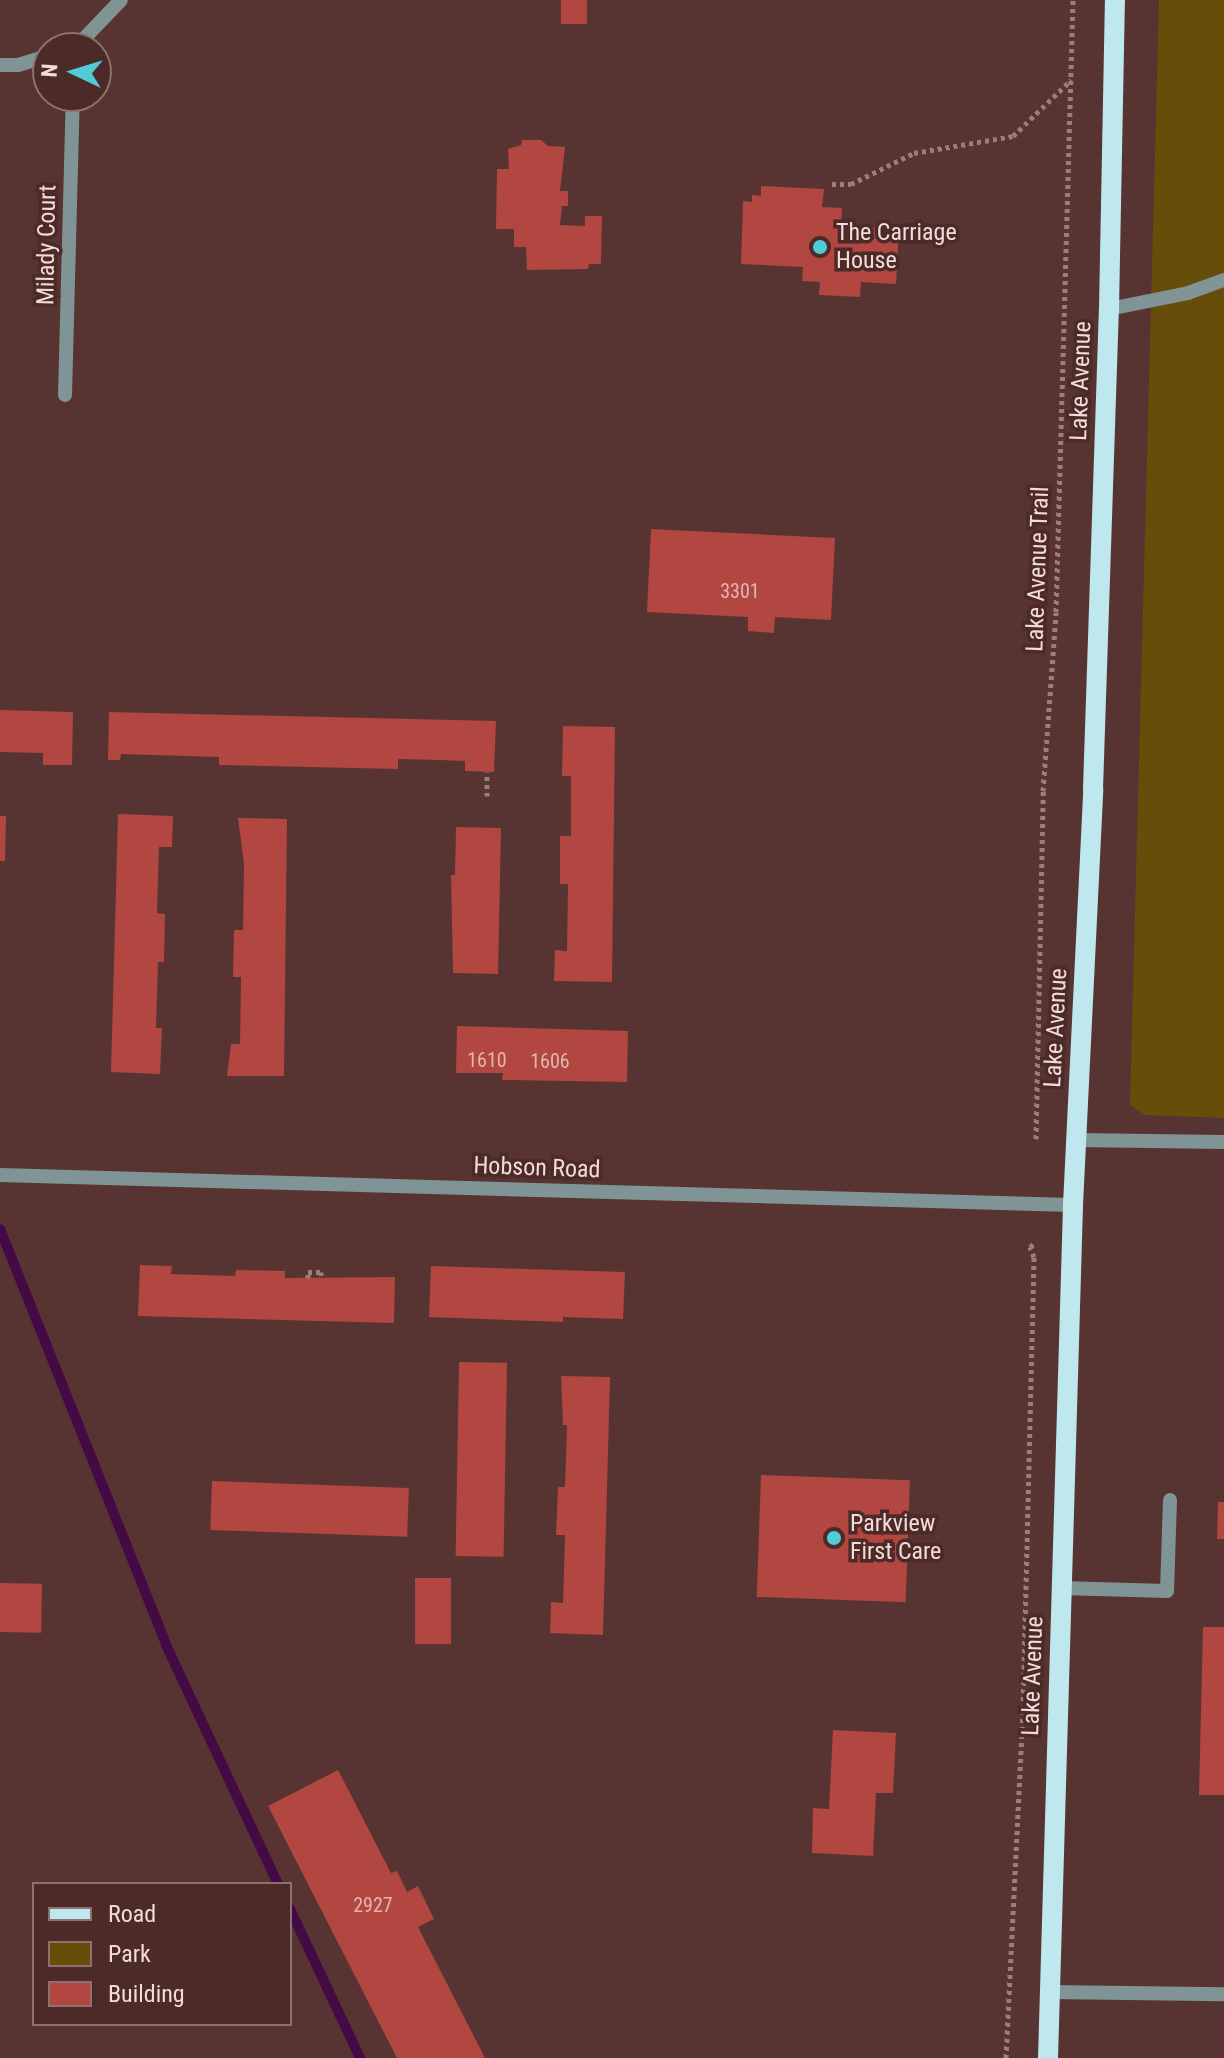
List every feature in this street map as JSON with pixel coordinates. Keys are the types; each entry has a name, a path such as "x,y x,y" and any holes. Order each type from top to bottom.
{"main road":[{"name":"Lake Avenue","path":"1048,2058 1073,1205 1109,309 1115,0"}],"street":[{"path":"90,32 121,0"},
{"path":"0,65 32,61"},
{"name":"Milady Court","path":"65,395 73,112"},
{"path":"1109,309 1188,293 1224,280"},
{"path":"1076,1140 1224,1142"},
{"name":"Hobson Road","path":"0,1175 1073,1205"},
{"path":"1061,1588 1167,1591 1170,1500"},
{"path":"1049,1992 1224,1994"}],"path":[{"name":"Lake Avenue Trail","path":"1036,1139 1043,791 1056,612 1073,0"},
{"path":"832,184 851,184 914,153 1013,136 1072,79"},
{"path":"487,772 487,796"},
{"path":"1006,2058 1023,1709 1034,1257 1030,1247 1035,1243"},
{"path":"308,1278 308,1272 321,1272 321,1278"}],"green space":[{"path":"1159,0 1224,0 1224,1118 1145,1115 1130,1105"}],"building":[{"path":"561,0 587,0 587,24 561,24"},
{"path":"522,140 541,140 548,146 565,147 560,191 568,191 568,206 562,206 560,225 585,226 585,216 602,216 601,264 589,264 588,269 527,270 526,247 514,247 514,229 496,229 497,169 509,169 508,149 521,145"},
{"name":"The Carriage House","path":"761,186 824,189 822,207 842,208 841,226 899,229 896,284 861,282 860,297 819,295 820,282 802,281 803,267 741,264 743,201 752,202 752,195 761,196"},
{"path":"651,529 835,538 831,620 775,617 774,633 748,631 748,617 647,612"},
{"path":"0,710 73,712 72,765 43,765 43,753 0,752"},
{"path":"109,712 496,721 494,772 465,771 465,761 440,760 398,759 398,769 219,765 219,757 121,754 120,760 108,760"},
{"path":"563,726 615,727 612,982 554,981 555,950 567,951 568,884 560,884 560,836 571,836 571,776 562,776"},
{"path":"118,814 173,816 172,847 159,847 157,913 165,914 164,962 158,962 156,1028 162,1028 160,1074 111,1072"},
{"path":"0,816 6,816 5,861 0,861"},
{"path":"238,818 287,819 284,1076 227,1076 231,1044 240,1044 241,977 233,977 234,930 243,930 244,864"},
{"path":"456,827 501,828 498,974 453,973 451,875 455,875"},
{"path":"457,1026 628,1031 627,1082 502,1080 503,1073 456,1073"},
{"path":"140,1265 172,1266 171,1274 235,1276 236,1270 285,1271 285,1278 395,1277 394,1323 138,1316"},
{"path":"431,1266 625,1272 623,1319 563,1317 563,1322 429,1317"},
{"path":"459,1362 507,1363 504,1557 456,1556"},
{"path":"561,1376 610,1377 603,1635 550,1633 551,1602 563,1603 565,1535 556,1535 558,1487 565,1487 567,1425 563,1425"},
{"name":"Parkview First Care","path":"761,1475 910,1480 906,1602 757,1597"},
{"path":"212,1481 409,1488 407,1537 210,1530"},
{"path":"1218,1502 1224,1502 1224,1539 1217,1539"},
{"path":"415,1578 451,1578 451,1644 415,1644"},
{"path":"0,1583 42,1584 41,1633 0,1632"},
{"path":"1203,1627 1224,1627 1224,1795 1199,1795"},
{"path":"833,1730 896,1733 893,1793 876,1793 873,1856 812,1853 813,1808 829,1809"},
{"path":"338,1770 391,1873 397,1871 407,1892 418,1886 434,1919 418,1927 485,2058 397,2058 268,1806"}],"waterway":[{"path":"0,1229 166,1645 277,1882"},
{"path":"292,1913 360,2058"}],"place":[{"name":"The Carriage House","path":"820,247"},
{"name":"Parkview First Care","path":"834,1538"}]}
